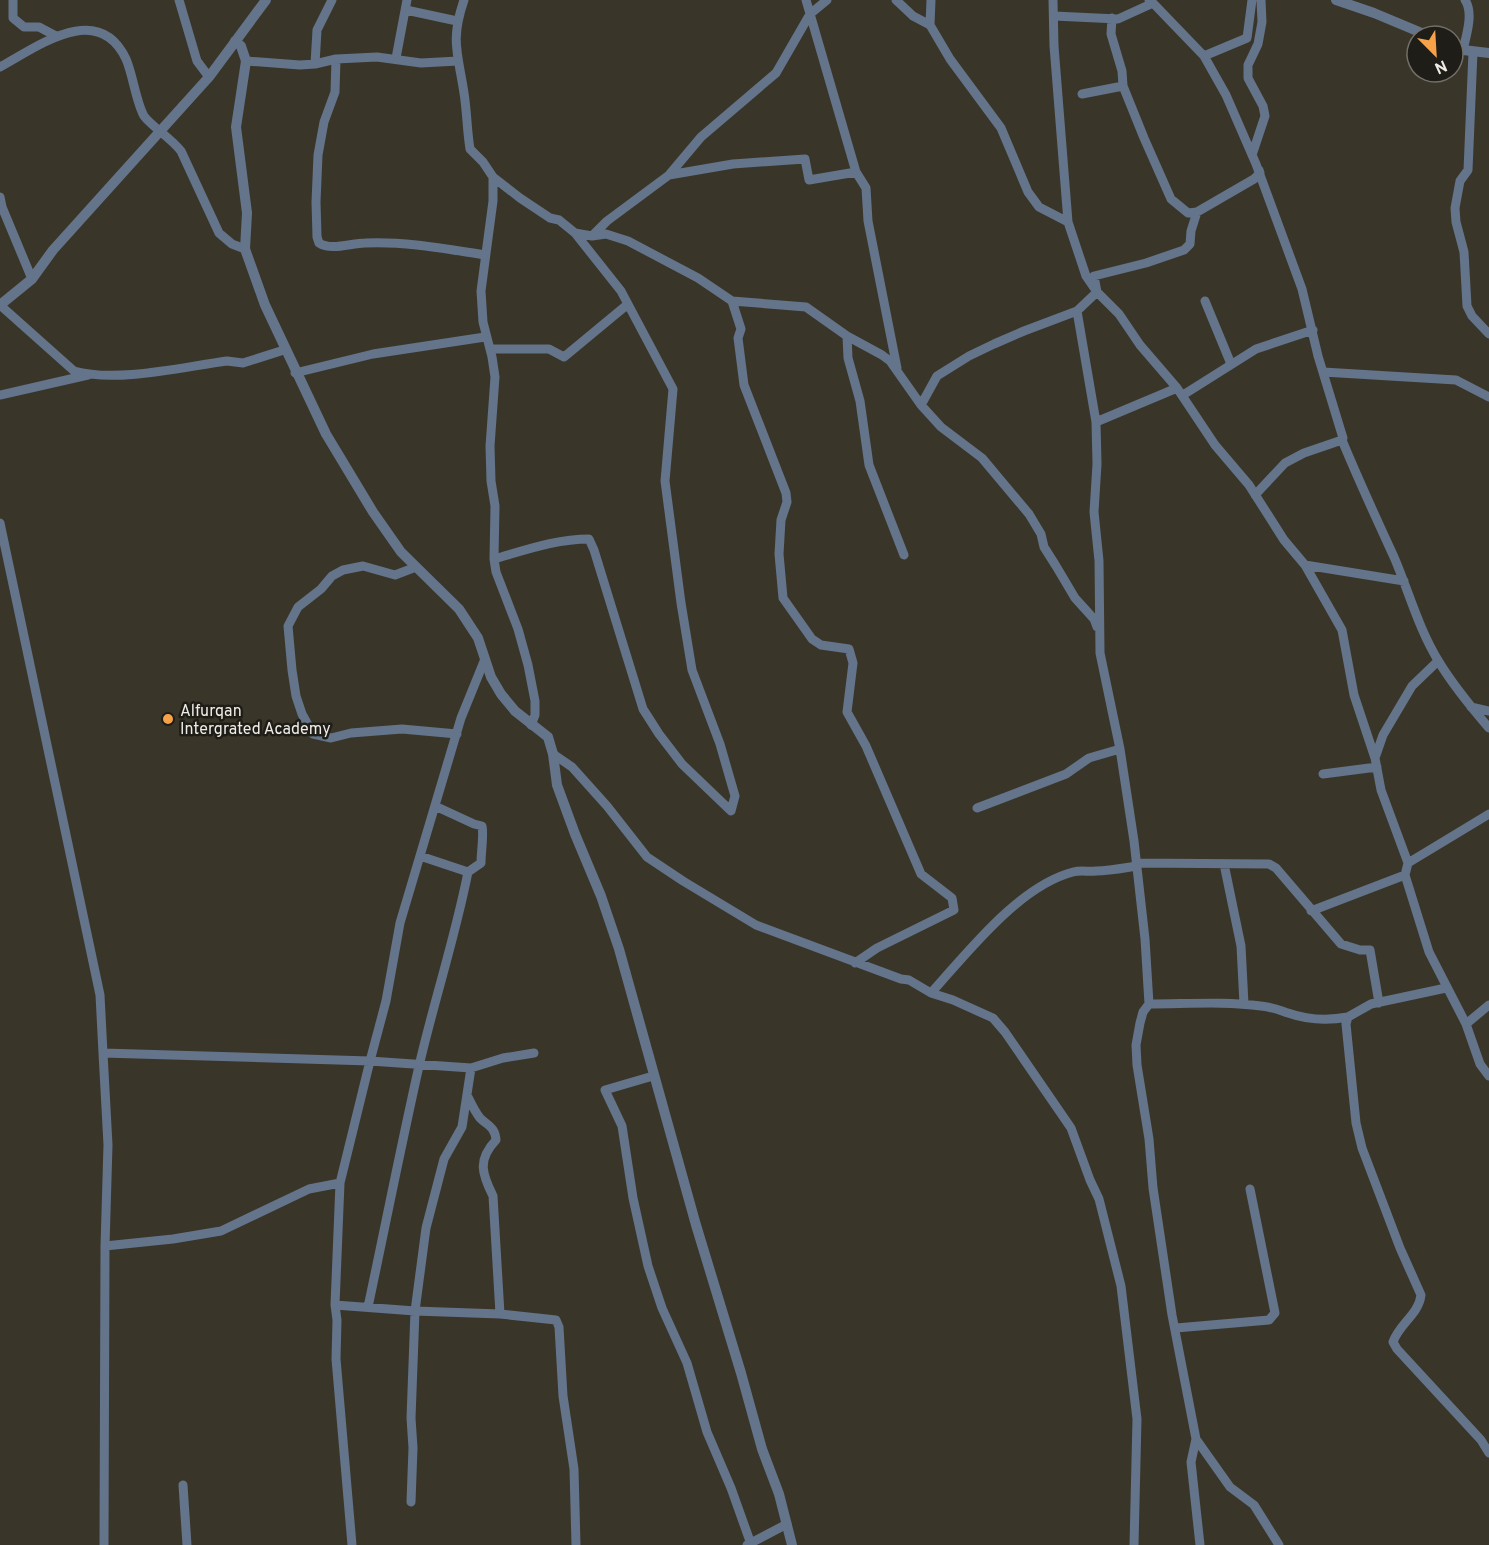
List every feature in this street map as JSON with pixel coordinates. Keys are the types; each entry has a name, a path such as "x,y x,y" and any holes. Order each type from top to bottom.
{"street":[{"path":"13,0 14,18 24,27 39,27 56,36"},
{"path":"179,0 196,61 209,77"},
{"path":"88,375 74,371 0,305 32,279 53,250 209,77 266,0"},
{"path":"315,64 317,30 332,0"},
{"path":"396,58 406,0"},
{"path":"464,0 457,21 455,48 464,94 470,149 493,177 528,204 550,218 559,220 575,233 614,281 673,389 665,481 681,603 692,670 720,744 735,796 731,810 682,764 659,734 644,709 589,539 570,539 547,544 494,560"},
{"path":"806,0 856,172 866,188 868,221 898,373"},
{"path":"592,236 607,221 669,175 701,137 776,73 810,14 827,0"},
{"path":"896,0 913,16 930,24"},
{"path":"931,0 930,24 950,59 1001,128 1028,192 1039,207 1068,222"},
{"path":"1053,0 1054,46 1068,222 1086,276 1180,392 1215,445 1249,485 1284,540 1305,565 1342,630 1353,695 1376,762 1381,790 1408,863 1405,874 1429,952 1466,1024 1480,1064 1489,1076"},
{"path":"1054,16 1118,19 1151,4 1149,0"},
{"path":"1112,18 1111,34 1122,71 1123,86 1144,138 1171,199 1188,213 1197,212 1254,179 1260,173 1226,95 1204,56 1149,0"},
{"path":"1204,56 1247,38 1252,0"},
{"path":"1261,0 1263,22 1258,44 1248,64 1248,78 1263,106 1265,116 1254,160 1302,289 1342,440 1361,486 1438,661 1489,728"},
{"path":"1336,0 1374,12 1405,26"},
{"path":"1465,0 1469,14 1465,38"},
{"path":"406,10 457,21"},
{"path":"0,68 56,36 73,30 100,32 112,39 125,58 145,116 181,151 219,233 232,244 245,249"},
{"path":"235,40 241,46 246,61 236,127 247,213 245,249 265,306 326,434 359,489 401,552 459,609 478,638 491,677 501,693 515,711 548,737 557,785 601,896 619,949 696,1225 762,1449 779,1494 792,1545"},
{"path":"1465,50 1489,53"},
{"path":"246,61 300,65 336,59 377,57 421,63 458,61"},
{"path":"336,59 334,92 324,122 318,155 316,202 319,243 329,246 382,242 486,255"},
{"path":"1464,84 1468,170 1460,181 1455,208 1456,222 1464,252 1467,306 1472,316 1489,334"},
{"path":"1082,94 1123,86"},
{"path":"669,175 733,164 806,159 809,180 856,172"},
{"path":"493,177 493,201 481,291 485,337 490,349 495,377 490,446 490,481 495,506 494,560 528,665 536,701 535,715 531,725"},
{"path":"0,197 32,279"},
{"path":"1097,292 1094,276 1146,263 1184,250 1190,244 1193,221 1197,212"},
{"path":"575,233 592,236 606,234 628,241 698,278 732,300 806,307 847,336 882,355 941,427 982,458 1029,514 1041,534 1044,547 1076,598 1094,619 1100,633"},
{"path":"921,405 937,376 969,356 1077,311 1097,292"},
{"path":"732,300 741,329 738,338 744,385 786,494 787,502 781,519 779,554 783,598 812,639 821,645 849,649 853,663 847,712 849,717 866,746 921,874 952,898 954,910 877,948 855,963"},
{"path":"1205,301 1231,364"},
{"path":"490,349 549,349 564,357 628,304"},
{"path":"1077,311 1096,422 1097,464 1094,512 1098,561 1100,653 1120,748 1146,948 1149,1004 1143,1012 1140,1023 1136,1045 1137,1065 1152,1159 1153,1188 1196,1439 1191,1461 1200,1545"},
{"path":"1096,422 1180,392 1256,349 1313,330"},
{"path":"847,336 848,358 860,401 869,465 904,555"},
{"path":"296,373 373,354 485,337"},
{"path":"0,395 88,375 126,374 227,361 243,363 285,350"},
{"path":"1323,372 1456,380 1489,397"},
{"path":"1255,495 1286,463 1304,453 1342,440"},
{"path":"0,523 100,995 108,1145 105,1246 104,1545"},
{"path":"1305,565 1404,581"},
{"path":"416,567 395,575 363,566 343,570 332,576 321,589 298,607 288,626 296,696 302,714 313,734 331,738 351,733 402,729 457,734"},
{"path":"352,1545 336,1359 335,1305 340,1183 386,1001 400,923 457,734 485,659"},
{"path":"1376,762 1383,735 1412,686 1438,661"},
{"path":"1470,706 1489,711"},
{"path":"977,808 1066,774 1089,758 1120,748"},
{"path":"553,754 572,767 607,806 647,857 725,907 756,925 855,963 909,980 931,993 993,1018 1005,1032 1071,1128 1099,1199 1121,1286 1137,1419 1134,1545"},
{"path":"1323,774 1376,762"},
{"path":"368,1307 419,1065 450,954 468,872 481,863 480,848 484,829 482,826 435,806"},
{"path":"1408,863 1489,814"},
{"path":"420,856 468,872"},
{"path":"931,993 1021,899 1063,875 1076,871 1097,871 1137,865 1261,862 1276,868 1341,944 1360,950 1370,950 1380,1003"},
{"path":"1224,864 1241,946 1244,1004"},
{"path":"1311,911 1405,874"},
{"path":"1149,1004 1244,1004 1278,1008 1287,1013 1315,1020 1332,1020 1348,1017 1363,1007 1446,988"},
{"path":"1466,1024 1489,1005"},
{"path":"1348,1017 1346,1024 1355,1112 1362,1148 1400,1248 1421,1295 1420,1303 1394,1342 1397,1349 1480,1440 1489,1453"},
{"path":"103,1053 370,1061 471,1068 503,1058 534,1053"},
{"path":"411,1502 415,1311 426,1228 444,1159 462,1127 471,1068"},
{"path":"653,1076 605,1090 622,1126 633,1198 648,1266 662,1308 687,1363 707,1432 731,1488 749,1544 787,1524"},
{"path":"468,1097 479,1117 492,1126 496,1133 496,1140 488,1148 483,1161 484,1179 493,1196 500,1314"},
{"path":"105,1246 221,1231 309,1189 340,1183"},
{"path":"1176,1328 1269,1320 1275,1313 1250,1189"},
{"path":"335,1305 500,1314 556,1320 559,1327 563,1396 574,1469 576,1545"},
{"path":"1196,1439 1230,1487 1254,1505 1279,1545"},
{"path":"183,1485 188,1545"}],"place":[{"name":"Alfurqan Intergrated Academy","path":"168,719"}]}
